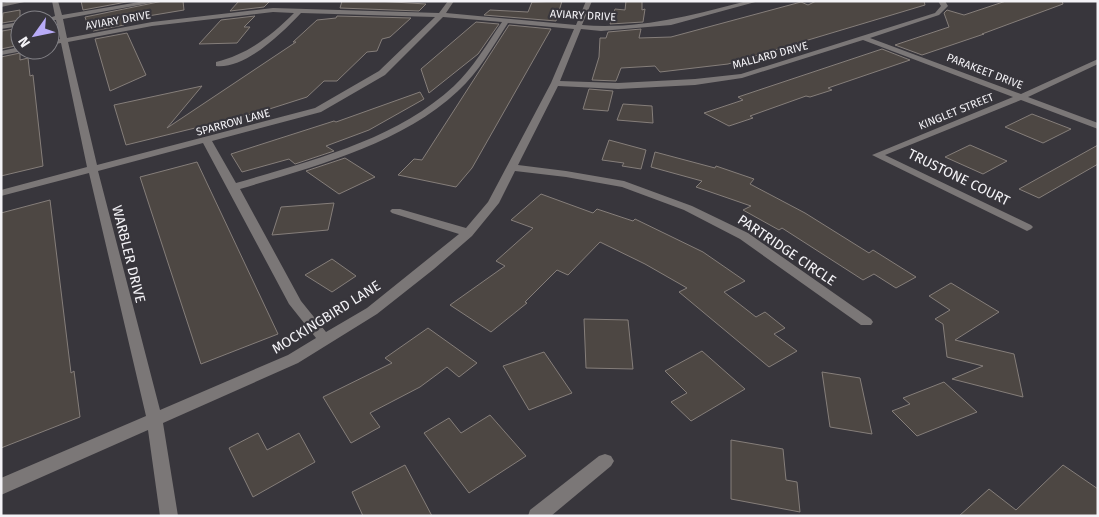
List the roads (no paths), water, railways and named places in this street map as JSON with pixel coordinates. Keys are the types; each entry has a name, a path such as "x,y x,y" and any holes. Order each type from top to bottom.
{"street":[{"path":"1,5 26,1"},
{"path":"60,18 158,1"},
{"path":"311,10 317,1"},
{"name":"SPARROW LANE","path":"1,193 207,141 318,110 382,74 441,15 450,1"},
{"name":"MOCKINGBIRD LANE","path":"1,487 155,422 293,359 372,311 430,266 468,233 493,203 555,83 589,1"},
{"name":"AVIARY DRIVE","path":"60,41 152,24 273,10 441,15 601,29 657,25 745,2 756,1"},
{"name":"MALLARD DRIVE","path":"555,83 618,86 694,82 742,76 937,14 945,6 941,1"},
{"path":"219,64 251,53 278,35 300,10"},
{"path":"234,187 315,162 394,129 429,108 448,96 466,77 506,21"},
{"name":"PARAKEET DRIVE","path":"864,38 1098,126"},
{"name":"WARBLER DRIVE","path":"60,56 93,170 155,422 169,516"},
{"name":"KINGLET STREET","path":"877,155 1021,97 1098,61"},
{"path":"207,141 234,187 296,304 325,340"},
{"name":"TRUSTONE COURT","path":"877,155 1027,227"},
{"name":"PARTRIDGE CIRCLE","path":"512,168 566,174 624,184 688,208 744,236 866,322"},
{"path":"396,212 468,233"},
{"path":"537,516 605,462"}]}
